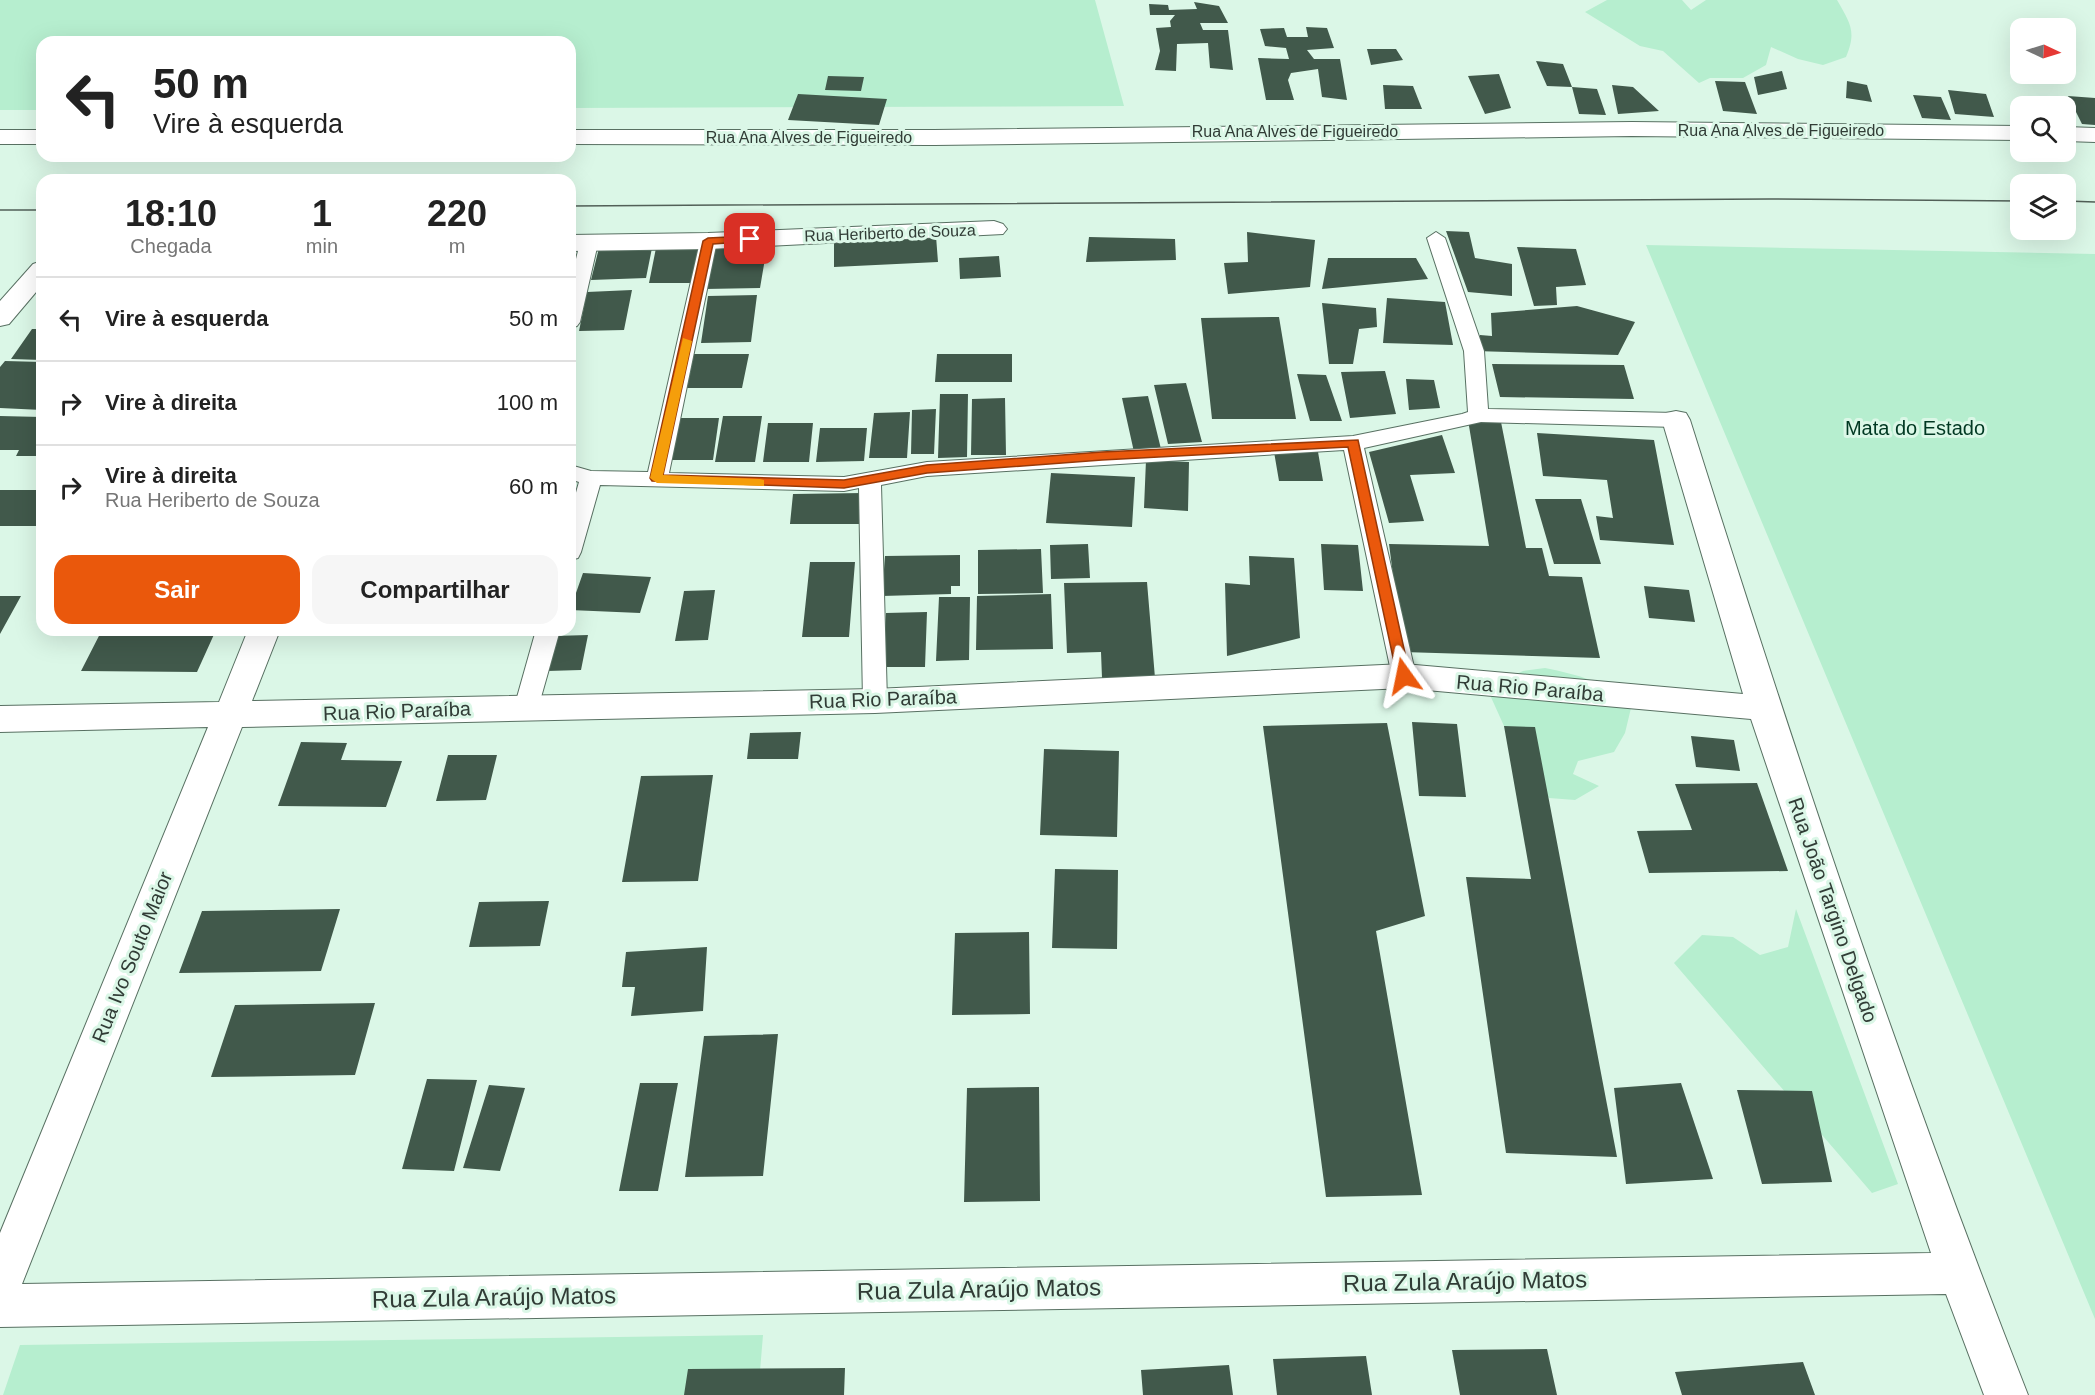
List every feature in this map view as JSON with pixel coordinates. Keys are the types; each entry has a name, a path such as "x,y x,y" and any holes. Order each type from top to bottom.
{"street":[{"name":"Rua Ana Alves de Figueiredo","path":"576,137 984,137 1202,131 1555,129 2010,133"},
{"path":"2076,134 2095,135"},
{"path":"0,137 36,137"},
{"name":"Rua Heriberto de Souza","path":"580,243 708,241 994,229"},
{"path":"0,318 36,276"},
{"name":"Rua João Targino Delgado","path":"1676,420 1764,708 1959,1273 2006,1395"},
{"name":"Rua Ivo Souto Maior","path":"0,1285 262,636"},
{"name":"Rua Rio Paraíba","path":"0,719 876,701 1404,676 1764,708"},
{"name":"Rua Zula Araújo Matos","path":"0,1306 1959,1273"}],"lane":[{"path":"1436,238 1474,351 1478,415"},
{"path":"657,478 708,241"},
{"path":"576,275 580,243"},
{"path":"576,506 580,475 808,485 870,480 927,469 1102,456 1353,443 1468,420 1478,415 1676,420"},
{"path":"1353,443 1404,676"},
{"path":"870,480 876,701"},
{"path":"526,708 546,636"}],"green space":[{"path":"0,0 1095,0 1124,106 576,108 576,36 36,36 36,110 0,110"},
{"path":"1607,0 1682,0 1691,10 1706,0 1837,0 1848,21 1851,40 1846,57 1823,65 1798,59 1771,47 1766,65 1743,78 1710,78 1699,83 1663,51 1640,46 1585,12"},
{"name":"Mata do Estado","path":"1646,245 2095,254 2095,1319"},
{"path":"1545,668 1602,685 1631,708 1625,733 1614,752 1578,761 1573,774 1599,786 1575,800 1549,798 1504,726 1490,695 1495,684 1523,671"},
{"path":"1796,909 1898,1184 1872,1193 1674,963 1702,935 1733,937 1760,955 1788,947"},
{"path":"763,1335 758,1395 3,1395 20,1345"}],"building":[{"path":"1194,2 1219,6 1228,23 1200,23 1203,30 1228,30 1233,70 1210,68 1208,43 1177,44 1176,71 1155,70 1160,51 1156,28 1171,27 1170,21 1175,15 1150,15 1149,4 1168,5 1169,10 1197,9"},
{"path":"1306,27 1327,28 1334,48 1307,50 1314,59 1340,59 1347,100 1322,97 1318,69 1291,73 1288,80 1294,100 1266,100 1258,58 1289,59 1286,48 1265,46 1260,29 1284,28 1287,37 1308,37"},
{"path":"1367,49 1396,49 1403,60 1371,65"},
{"path":"1536,61 1563,64 1572,87 1547,86"},
{"path":"1782,71 1787,89 1758,95 1754,77"},
{"path":"1499,74 1511,108 1485,114 1468,76"},
{"path":"828,76 864,77 861,91 825,90"},
{"path":"1715,81 1745,82 1757,114 1723,111"},
{"path":"1847,81 1867,85 1872,102 1846,98"},
{"path":"1383,85 1413,86 1422,109 1385,109"},
{"path":"1612,85 1633,87 1659,111 1618,114"},
{"path":"1572,87 1597,89 1606,115 1579,114"},
{"path":"1948,90 1986,94 1994,117 1955,114"},
{"path":"798,94 887,99 879,125 788,120"},
{"path":"1913,95 1941,97 1951,120 1922,118"},
{"path":"2076,97 2095,98 2095,125 2082,124 2076,112"},
{"path":"1446,231 1469,232 1475,258 1512,264 1512,296 1468,292"},
{"path":"1247,232 1315,240 1310,287 1228,294 1224,263 1248,262"},
{"path":"936,236 938,262 834,267 834,241"},
{"path":"1089,237 1175,239 1176,260 1086,262"},
{"path":"653,243 646,278 591,280 600,244"},
{"path":"767,247 760,288 705,289 712,248"},
{"path":"1517,247 1576,249 1586,285 1556,287 1557,305 1534,306"},
{"path":"656,248 698,248 691,283 649,283"},
{"path":"999,256 1001,277 960,279 959,258"},
{"path":"1328,258 1416,258 1428,279 1322,289"},
{"path":"632,290 624,330 579,331 587,292"},
{"path":"757,295 751,342 701,343 708,296"},
{"path":"1387,298 1445,302 1453,345 1383,343"},
{"path":"1322,303 1376,308 1377,327 1359,329 1353,364 1329,364"},
{"path":"1577,306 1635,322 1618,355 1474,351 1480,335 1492,336 1491,313"},
{"path":"1279,317 1296,419 1212,419 1201,318"},
{"path":"32,329 36,329 36,360 11,359"},
{"path":"694,354 749,354 742,388 687,388"},
{"path":"937,354 1012,354 1012,382 935,382"},
{"path":"5,361 36,362 36,410 0,408 0,367"},
{"path":"1492,364 1624,365 1634,399 1500,397"},
{"path":"1385,371 1396,414 1350,418 1341,372"},
{"path":"1297,374 1326,375 1342,421 1310,421"},
{"path":"1406,379 1434,380 1440,408 1409,410"},
{"path":"1186,383 1202,442 1168,444 1154,385"},
{"path":"940,394 968,394 967,457 938,458"},
{"path":"1148,396 1161,449 1134,452 1122,398"},
{"path":"1005,398 1006,455 971,455 972,399"},
{"path":"936,409 934,454 911,454 912,410"},
{"path":"910,412 907,458 869,458 874,413"},
{"path":"0,416 36,417 36,456 16,456 19,450 0,450"},
{"path":"723,416 762,416 755,462 715,462"},
{"path":"677,418 719,418 713,460 669,460"},
{"path":"1468,420 1501,422 1526,548 1542,548 1549,576 1582,577 1600,658 1403,652 1389,544 1489,546"},
{"path":"768,423 813,423 809,462 763,462"},
{"path":"820,428 867,428 864,461 816,462"},
{"path":"1537,433 1654,440 1674,545 1600,540 1596,516 1613,518 1607,480 1543,476"},
{"path":"1442,435 1455,473 1410,475 1424,521 1389,523 1369,452"},
{"path":"1273,446 1317,446 1323,481 1279,481"},
{"path":"1146,460 1189,462 1188,511 1144,508"},
{"path":"1051,473 1135,477 1132,527 1046,523"},
{"path":"0,490 36,490 36,526 0,526"},
{"path":"863,493 861,524 790,524 793,494"},
{"path":"1535,499 1581,499 1601,564 1554,564"},
{"path":"1088,544 1090,578 1051,579 1050,545"},
{"path":"1321,544 1358,545 1363,591 1324,590"},
{"path":"1041,549 1043,593 978,594 978,550"},
{"path":"960,555 960,586 951,586 951,594 882,596 885,556"},
{"path":"1249,556 1294,558 1300,638 1227,656 1225,583 1250,585"},
{"path":"810,562 855,562 849,637 802,637"},
{"path":"583,573 651,577 640,613 576,610 576,593"},
{"path":"1147,582 1155,678 1102,678 1101,652 1067,653 1064,583"},
{"path":"1644,586 1689,590 1695,622 1649,618"},
{"path":"715,590 708,640 675,641 684,591"},
{"path":"1051,594 1053,649 976,650 977,596"},
{"path":"0,596 21,596 0,634"},
{"path":"939,597 970,597 969,660 936,661"},
{"path":"927,612 925,667 883,667 886,613"},
{"path":"588,635 581,670 547,671 555,636"},
{"path":"99,636 213,636 197,672 81,671"},
{"path":"1412,722 1457,724 1466,797 1419,796"},
{"path":"1387,723 1425,916 1376,931 1422,1195 1326,1197 1263,726"},
{"path":"1504,726 1535,727 1617,1157 1506,1153 1466,877 1531,879"},
{"path":"801,732 798,759 747,759 750,733"},
{"path":"1691,736 1734,740 1740,771 1696,767"},
{"path":"301,742 347,743 341,760 402,761 386,807 278,806"},
{"path":"1044,749 1119,751 1117,837 1040,835"},
{"path":"448,755 497,755 486,800 436,801"},
{"path":"713,775 698,881 622,882 641,776"},
{"path":"1757,783 1788,871 1649,873 1637,831 1692,830 1675,784"},
{"path":"1055,869 1118,870 1117,949 1052,948"},
{"path":"549,901 540,946 469,947 479,902"},
{"path":"340,909 321,971 179,973 202,911"},
{"path":"1029,932 1030,1014 952,1015 955,933"},
{"path":"707,947 703,1011 631,1016 635,987 622,987 626,952"},
{"path":"375,1003 355,1075 211,1077 235,1005"},
{"path":"778,1034 763,1176 685,1177 704,1036"},
{"path":"427,1079 477,1080 454,1171 402,1169"},
{"path":"640,1083 678,1083 658,1191 619,1191"},
{"path":"1681,1083 1713,1179 1626,1184 1614,1088"},
{"path":"489,1085 525,1088 500,1171 463,1168"},
{"path":"1039,1087 1040,1201 964,1202 967,1088"},
{"path":"1737,1090 1812,1091 1832,1182 1762,1184"},
{"path":"1547,1349 1557,1395 1460,1395 1452,1350"},
{"path":"1366,1356 1372,1395 1277,1395 1273,1359"},
{"path":"1803,1362 1815,1395 1682,1395 1675,1372"},
{"path":"1229,1365 1233,1395 1143,1395 1141,1370"},
{"path":"845,1368 844,1395 684,1395 688,1369"}],"tram line":[{"path":"576,206 1769,199 2010,201"},
{"path":"2076,201 2095,202"},
{"path":"0,210 36,210"}],"slow traffic":[{"path":"687,341 657,478 760,483"}],"route":[{"path":"750,239 708,241 657,478 808,485 844,484 927,469 1102,456 1353,443 1404,676"}]}
